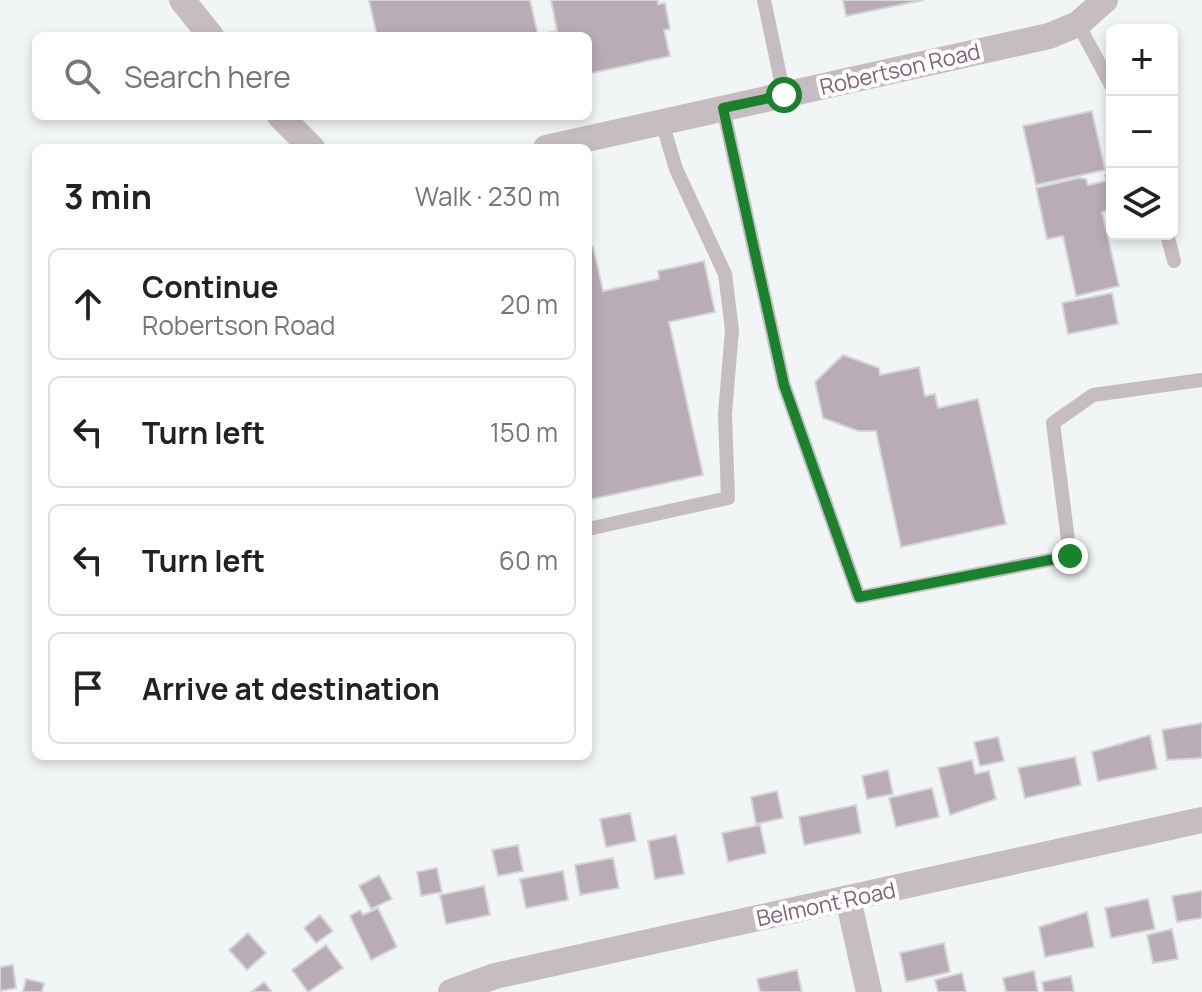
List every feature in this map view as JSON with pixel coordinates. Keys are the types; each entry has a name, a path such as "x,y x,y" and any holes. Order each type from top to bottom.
{"street":[{"path":"182,0 208,32"},
{"name":"Robertson Road","path":"564,144 1049,36 1078,24 1105,0"},
{"path":"284,120 308,144"},
{"name":"Belmont Road","path":"451,992 495,976 1202,820"},
{"path":"848,899 869,992"}],"lane":[{"path":"764,0 784,95"},
{"path":"1078,24 1106,76"},
{"path":"723,108 784,385 859,597 1070,556 1053,423 1093,395 1202,380"},
{"path":"592,528 728,498 725,414 732,330 725,274 676,169 662,122"},
{"path":"1169,240 1174,261"}],"building":[{"path":"369,0 530,0 537,32 376,32"},
{"path":"551,0 658,0 658,4 665,3 670,29 664,30 670,56 592,73 592,32 552,32 557,31"},
{"path":"843,0 924,0 846,16"},
{"path":"1092,111 1105,170 1036,185 1023,126"},
{"path":"1079,178 1086,179 1088,185 1106,181 1106,211 1102,212 1119,286 1076,296 1063,236 1047,239 1036,188"},
{"path":"592,247 603,291 659,279 658,271 704,261 715,312 669,322 703,475 592,499"},
{"path":"1112,293 1118,324 1068,334 1062,303"},
{"path":"843,355 879,368 880,375 919,367 925,396 935,394 938,408 978,399 1006,524 901,547 876,431 858,431 823,418 815,382"},
{"path":"1202,723 1202,758 1167,760 1162,730"},
{"path":"1150,735 1157,769 1098,781 1092,752"},
{"path":"998,737 1004,761 980,766 974,742"},
{"path":"1075,757 1081,785 1025,798 1018,768"},
{"path":"972,760 975,774 989,771 996,799 950,815 938,768"},
{"path":"888,770 893,794 867,799 862,776"},
{"path":"932,788 939,817 896,827 889,798"},
{"path":"777,791 783,818 756,824 751,797"},
{"path":"856,805 861,833 804,845 799,817"},
{"path":"630,813 636,841 606,847 600,819"},
{"path":"760,825 766,853 728,862 722,833"},
{"path":"676,835 684,874 655,879 648,841"},
{"path":"518,845 523,871 498,876 492,850"},
{"path":"613,858 619,888 580,895 575,865"},
{"path":"437,868 442,892 421,896 417,872"},
{"path":"563,871 568,900 526,908 520,879"},
{"path":"379,875 392,899 371,909 359,886"},
{"path":"484,886 490,915 446,924 440,895"},
{"path":"1202,891 1202,918 1177,922 1172,896"},
{"path":"1148,899 1155,929 1111,938 1105,908"},
{"path":"378,908 397,947 371,960 350,916 360,910 363,915"},
{"path":"1087,912 1094,947 1045,957 1039,927"},
{"path":"320,915 333,931 316,943 304,928"},
{"path":"1172,929 1178,959 1153,963 1147,935"},
{"path":"248,933 266,953 247,970 229,950"},
{"path":"944,943 950,972 906,982 900,953"},
{"path":"326,945 343,968 308,992 292,970"},
{"path":"13,965 16,988 0,991 0,967"},
{"path":"797,970 802,992 760,992 757,979"},
{"path":"1034,971 1038,992 1006,992 1003,978"},
{"path":"962,973 966,992 938,992 935,980"},
{"path":"1071,976 1074,992 1044,992 1042,982"},
{"path":"26,979 44,983 42,992 23,992"},
{"path":"264,982 272,992 251,992"}],"route":[{"path":"784,95 723,108 784,385 808,445 859,597 1070,556"}]}
